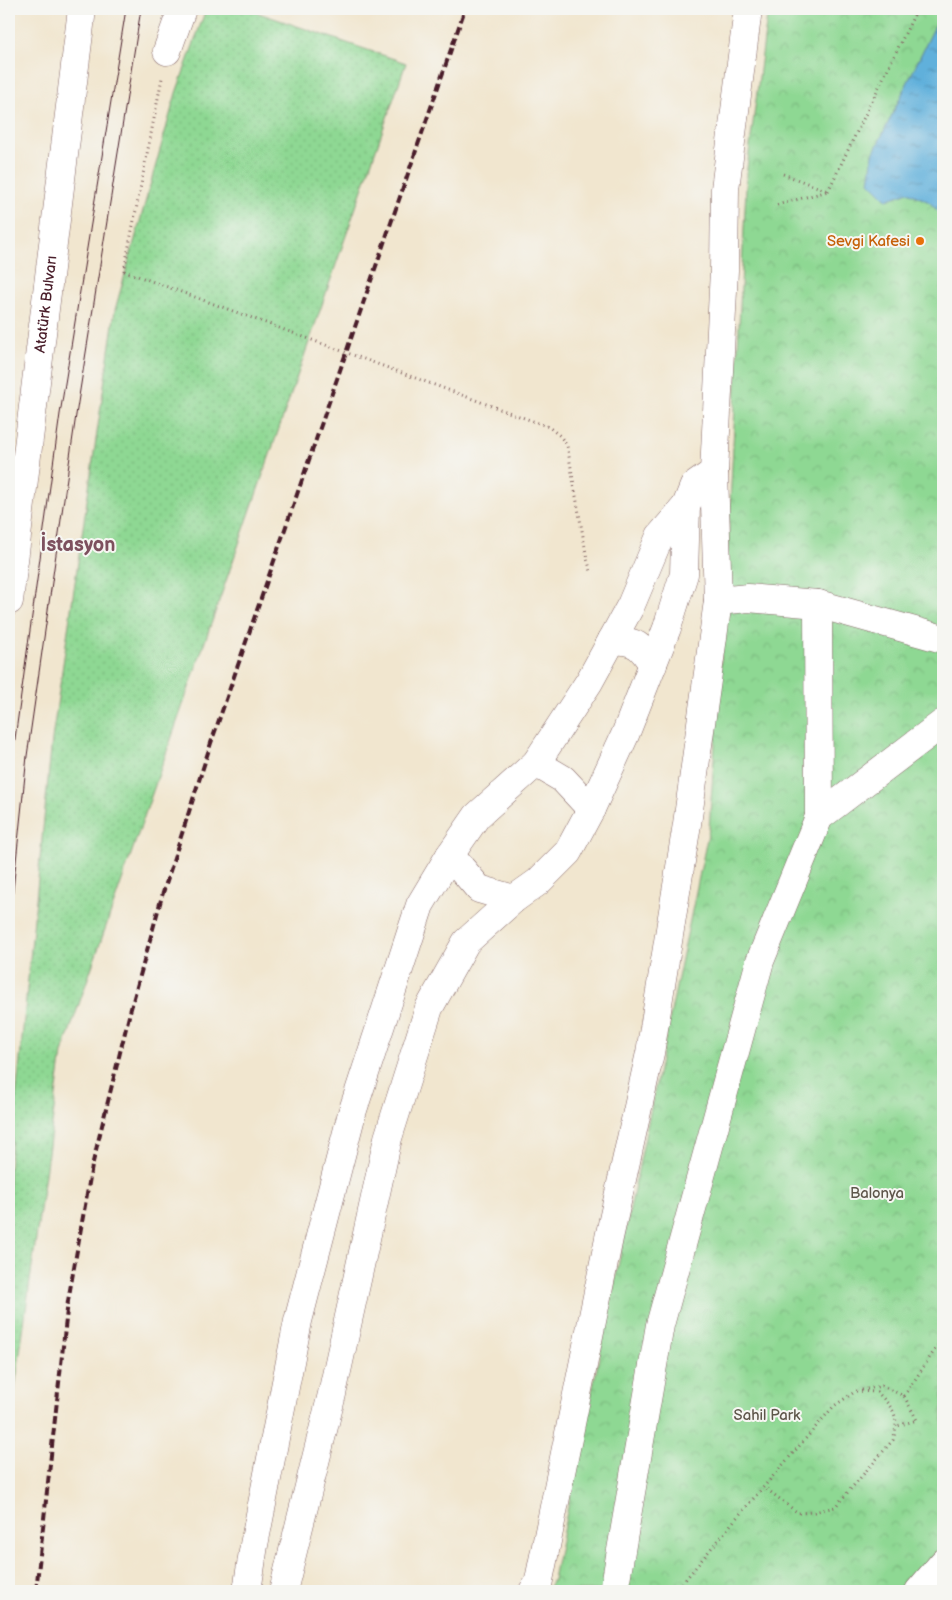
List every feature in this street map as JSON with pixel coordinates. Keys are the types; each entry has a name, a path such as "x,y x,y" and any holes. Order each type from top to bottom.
{"street":[{"name":"Atatürk Bulvarı","path":"9,601 82,9"},
{"path":"167,51 182,9"},
{"path":"533,1591 538,1585 609,1238 650,1054 687,824 718,601 714,472 724,270 725,189 748,9"},
{"path":"247,1591 254,1545 298,1321 352,1112 420,904 477,816 536,763 589,682 612,640 631,605 660,536 686,506 694,486 714,472"},
{"path":"283,1591 332,1394 388,1138 429,1008 466,942 514,899 538,882 568,852 591,808 625,735 653,665 684,574 686,506"},
{"path":"718,601 748,598 818,604 943,639"},
{"path":"614,1591 660,1325 760,961 819,817 818,604"},
{"path":"612,640 626,640 643,649 653,665"},
{"path":"819,817 943,723"},
{"path":"536,763 563,779 591,808"},
{"path":"450,855 479,889 514,899"},
{"path":"919,1591 943,1563"}],"path":[{"path":"777,205 828,191 917,9"},
{"path":"167,51 124,271 550,427 567,445 587,559 592,574"},
{"path":"783,174 828,191"},
{"path":"904,1396 943,1338"},
{"path":"676,1591 834,1406 856,1391 882,1386 904,1396 917,1420 897,1426"},
{"path":"764,1487 798,1513 814,1512 834,1507 893,1440 897,1426 892,1408 877,1392 856,1391"}],"green space":[{"path":"206,9 247,9 406,63 62,1053 9,1431 9,1169 52,739 115,310 176,93"},
{"name":"Sahil Park","path":"768,9 943,9 943,1591 547,1591 553,1579 709,829 725,604 747,168"}],"water":[{"path":"943,9 943,216 929,202 908,192 887,200 869,182 873,154"}],"tram line":[{"path":"9,782 60,414 126,9"},
{"path":"9,929 27,756 76,415 141,9"}],"railway":[{"path":"36,1591 68,1301 92,1166 130,1012 162,896 211,743 465,9"}],"place":[{"name":"Sevgi Kafesi","path":"920,241"}],"district":[{"name":"İstasyon","path":"78,544"}],"park label":[{"name":"Balonya","path":"877,1193"}]}
